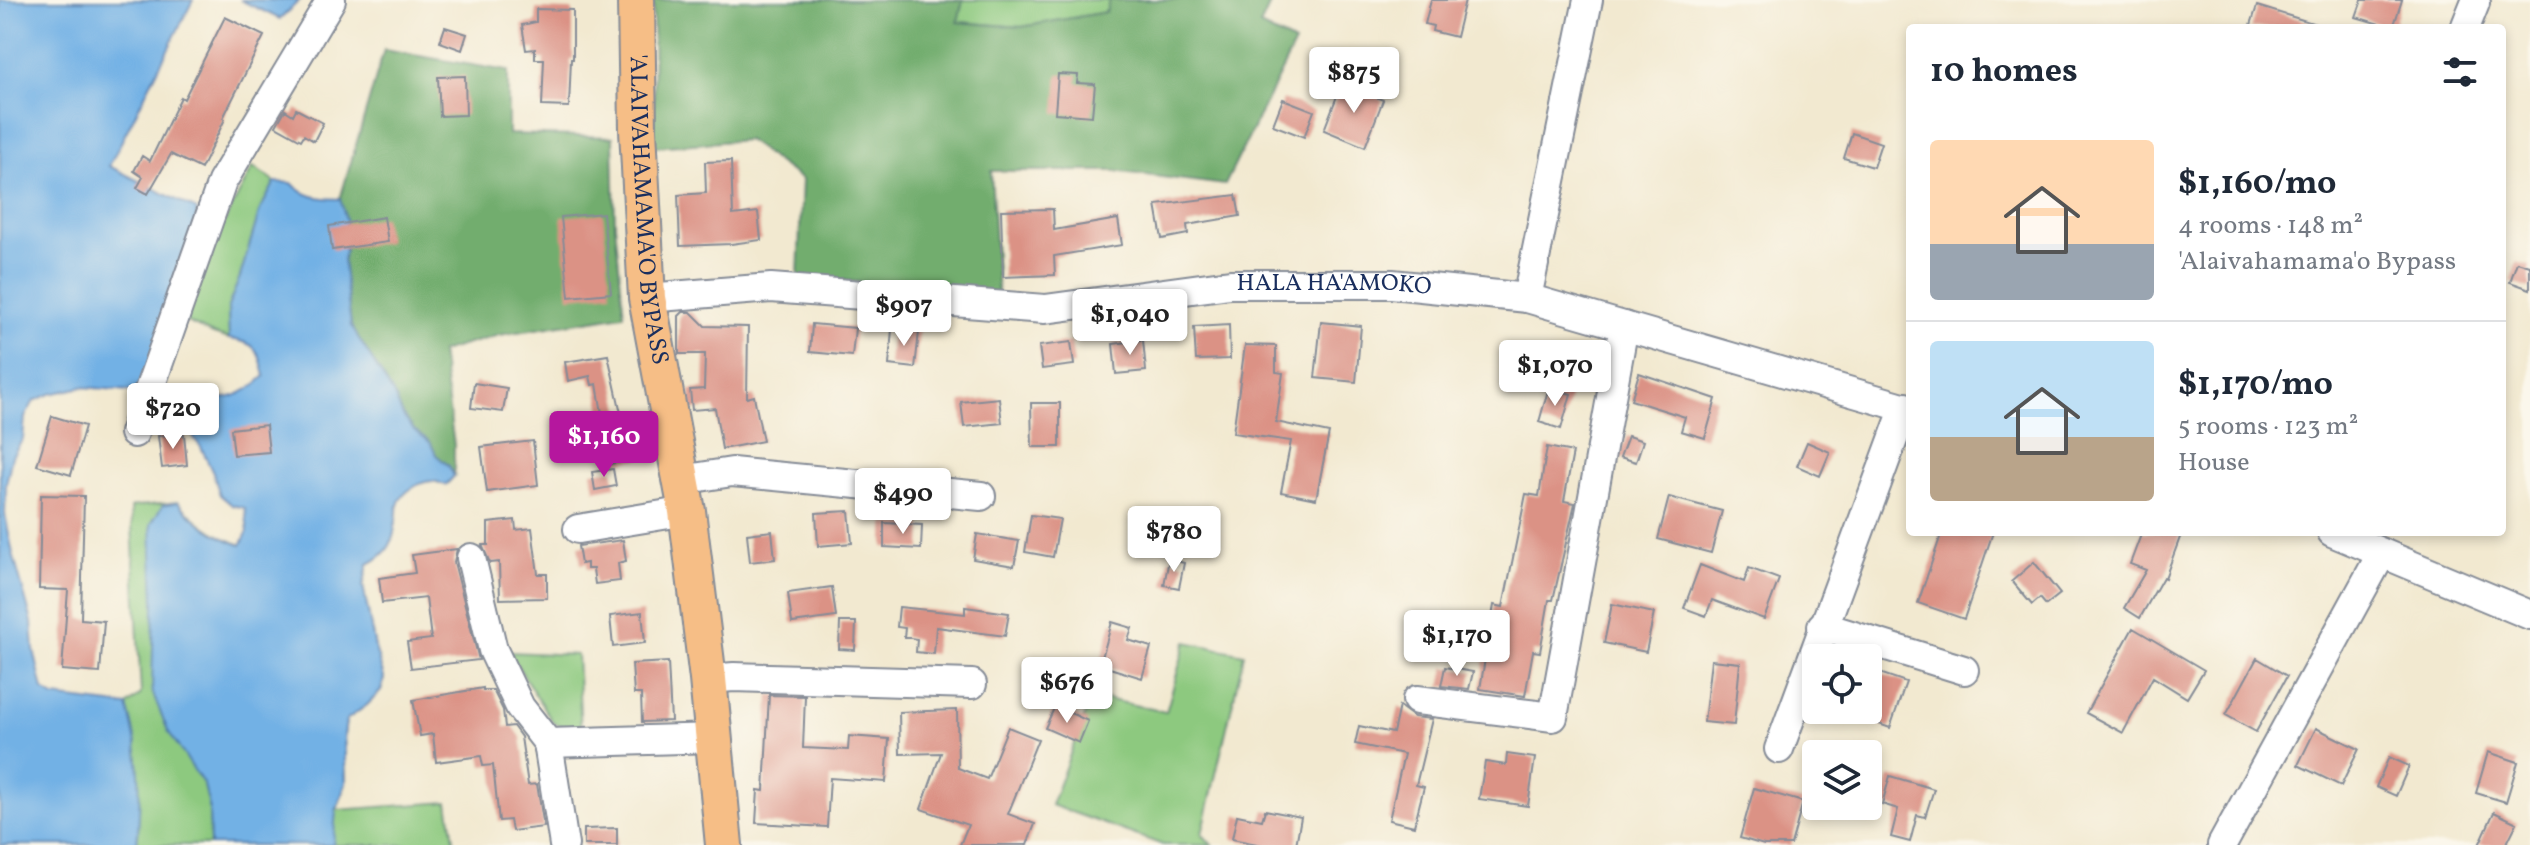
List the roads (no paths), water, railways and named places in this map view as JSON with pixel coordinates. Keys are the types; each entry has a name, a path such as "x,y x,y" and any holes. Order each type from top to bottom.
{"main road":[{"name":"'ALAIVAHAMAMA'O BYPASS","path":"636,0 638,130 647,298 684,496 715,738 724,845"}],"street":[{"path":"134,433 222,182 331,0"},
{"path":"1527,298 1588,0"},
{"name":"HALA HA'AMOKO","path":"647,298 771,288 1045,309 1230,284 1392,284 1527,298 1906,408"},
{"path":"1417,700 1553,717 1624,326"},
{"path":"1779,749 1822,626 1906,411"},
{"path":"578,529 684,496 732,472 981,496"},
{"path":"2342,536 2530,615"},
{"path":"2222,845 2382,553"},
{"path":"471,558 493,650 520,707 548,743 564,845"},
{"path":"1822,626 1964,670"},
{"path":"708,679 734,677 972,684"},
{"path":"548,743 715,738"}],"water":[{"path":"0,0 193,0 109,166 197,210 142,386 130,391 82,387 34,401 25,417 23,439 12,456 6,484 5,514 32,622 34,650 43,690 54,697 127,706 139,775 137,845 0,845"},
{"path":"240,0 300,0 280,19"},
{"path":"275,182 292,183 302,192 314,196 340,199 346,220 343,260 351,326 394,395 403,416 414,430 430,442 436,455 449,466 454,476 446,485 434,481 423,482 403,496 389,546 368,564 363,586 384,678 381,691 346,720 346,783 336,811 333,845 210,845 209,806 204,785 168,731 152,691 154,603 151,524 163,505 178,502 206,528 231,541 241,545 248,531 245,508 232,505 220,495 201,447 174,413 175,404 233,396 265,376 255,349 229,339 228,307 260,210"}]}
